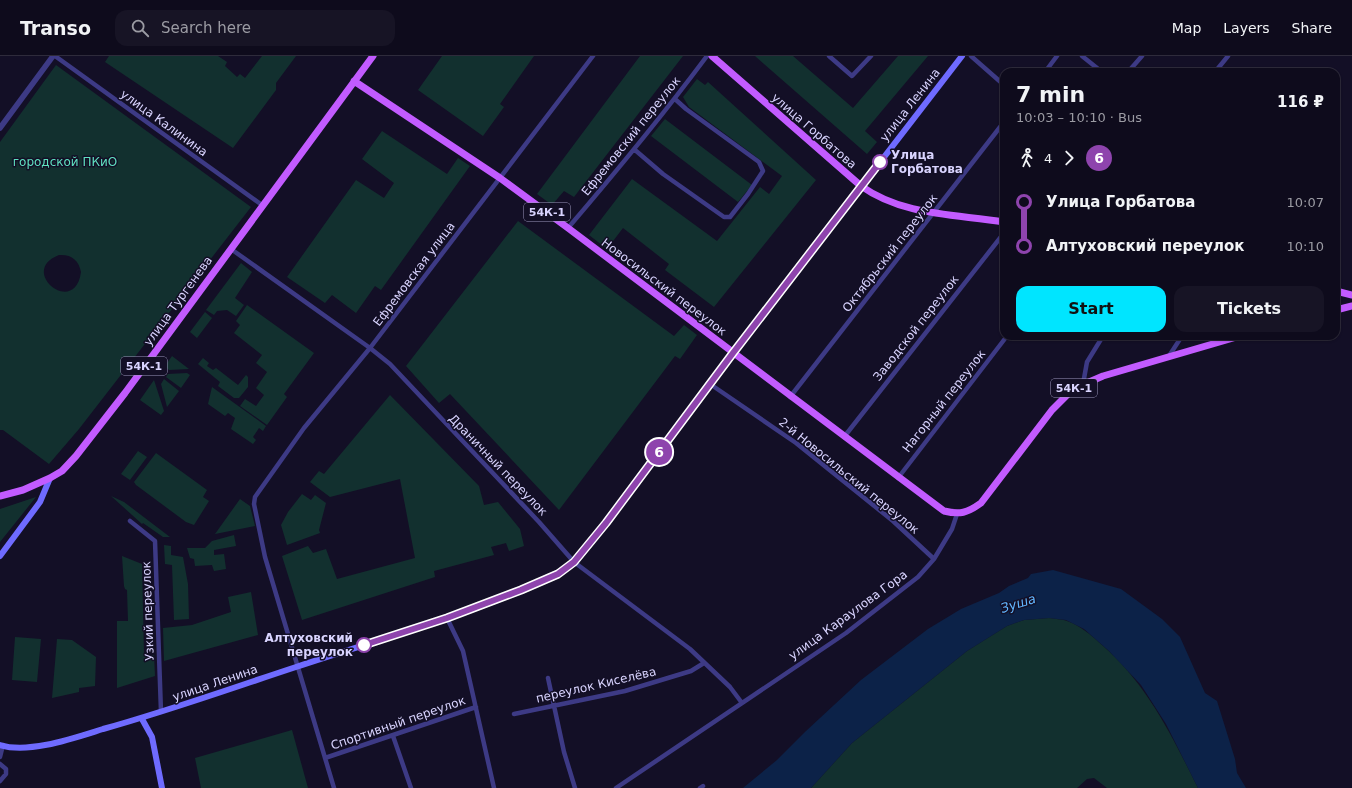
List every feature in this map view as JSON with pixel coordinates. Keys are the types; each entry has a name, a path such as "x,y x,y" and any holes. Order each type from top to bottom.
{"main road":[{"name":"улица Тургенева","path":"50,478 62,471 76,456 125,393 373,56"},
{"name":"улица Горбатова","path":"712,56 860,186 884,201 915,210 1000,221"},
{"name":"улица Ленина","path":"1,745 16,748 38,745 64,740 142,719 298,666 447,618 542,582 558,574 574,562 606,523 860,186 962,56"},
{"name":"Новосильский переулок","path":"354,81 500,178 898,478 944,511 957,514"},
{"path":"1340,292 1352,294"},
{"path":"1340,309 1352,306"},
{"name":"54К-1","path":"957,514 973,508 980,503 1058,402 1073,389 1103,376 1227,340"},
{"name":"54К-1","path":"0,496 23,490 50,478"},
{"path":"0,556 40,502 50,478"},
{"path":"142,719 152,737 162,788"}],"street":[{"path":"0,128 54,56"},
{"name":"улица Калинина","path":"54,56 262,205"},
{"name":"Ефремовская улица","path":"298,666 265,557 254,504 255,497 262,484 304,428 370,348 594,56"},
{"name":"Ефремовский переулок","path":"568,228 635,150 648,129 675,99 707,56"},
{"path":"829,56 852,76 871,56"},
{"path":"971,56 1000,81"},
{"path":"1047,68 1057,56"},
{"path":"1082,56 1097,68"},
{"path":"1132,68 1142,56"},
{"path":"1218,68 1228,56"},
{"path":"635,150 663,174 724,217 730,217 748,194 763,171 759,162 686,109 675,99"},
{"name":"Октябрьский переулок","path":"790,396 1000,127"},
{"name":"Заводской переулок","path":"844,437 1000,238"},
{"name":"Драничный переулок","path":"231,249 370,348 408,382 431,409 539,522 574,562 684,645 730,687 742,703"},
{"name":"Нагорный переулок","path":"898,478 1004,340"},
{"path":"1083,384 1087,362 1101,340"},
{"path":"1168,358 1179,340"},
{"name":"2-й Новосильский переулок","path":"710,384 796,443 893,521 934,559"},
{"name":"улица Караулова Гора","path":"616,788 846,633 918,577 934,559 952,529 957,514"},
{"name":"Узкий переулок","path":"130,521 155,541 161,712"},
{"path":"447,618 463,651 494,788"},
{"name":"переулок Киселёва","path":"514,714 625,691 691,671 704,663"},
{"path":"298,666 334,788"},
{"path":"548,678 564,752 575,788"},
{"name":"Спортивный переулок","path":"325,758 476,707"},
{"path":"393,736 411,788"},
{"path":"0,757 1,745"},
{"path":"0,764 6,769 6,774 0,781"}],"green space":[{"path":"109,56 218,56 227,62 225,66 237,77 240,74 245,78 262,56 296,56 276,83 276,90 233,148 105,62"},
{"path":"442,56 534,56 500,104 504,107 483,136 418,90"},
{"path":"640,56 683,56 574,197 564,191 552,205 537,194"},
{"path":"755,56 793,56 853,108 898,56 928,56 865,131 877,142 867,154"},
{"name":"городской ПКиО","path":"56,65 251,207 79,429 49,464 3,430 0,430 0,142","holes":["59,255 74,259 81,272 77,285 69,291 60,291 52,287 46,280 44,271 48,262"]},
{"path":"697,79 705,85 708,82 816,180 714,307 665,270 669,264 623,228 607,249 589,235 632,179 717,241 760,187 769,194 782,176 689,107 683,97"},
{"path":"665,119 752,185 738,202 651,136"},
{"path":"382,131 447,174 458,158 470,166 381,290 375,286 356,313 332,295 325,303 287,277 356,180 384,198 394,183 362,159"},
{"path":"518,221 674,336 684,325 697,335 680,359 675,356 559,510 450,394 439,403 406,366"},
{"path":"241,263 252,272 235,298 244,305 236,316 227,310 217,311 214,315 206,310"},
{"path":"247,305 314,353 284,394 287,397 267,425 240,406 245,399 256,406 264,395 256,388 267,372 256,363 262,355 234,333 240,325 236,321"},
{"path":"205,312 212,318 197,338 190,332"},
{"path":"172,356 189,369 169,370 165,366"},
{"path":"203,358 209,363 207,366 213,370 216,368 238,385 246,375 248,377 248,387 239,398 234,398 218,386 220,382 198,364"},
{"path":"187,373 190,375 181,388 166,377 168,374"},
{"path":"164,379 179,391 167,407 161,384"},
{"path":"154,380 164,411 161,415 140,400"},
{"path":"212,387 266,426 263,431 259,428 253,437 256,440 253,444 231,429 235,418 228,413 225,416 208,404"},
{"path":"390,395 479,486 484,505 498,502 520,529 524,546 509,551 506,543 491,547 494,555 434,571 435,577 302,620 282,556 308,546 313,553 326,549 337,579 415,558 400,479 330,497 310,482 319,471 324,474"},
{"path":"138,451 147,457 130,480 121,474"},
{"path":"156,453 207,490 203,497 209,501 194,525 186,522 134,482"},
{"path":"302,494 311,500 315,495 326,503 319,530 320,533 287,545 281,525 288,512"},
{"path":"111,496 124,502 170,537 163,537 143,523 142,524"},
{"path":"36,497 0,542 0,509"},
{"path":"240,499 250,506 255,526 215,534"},
{"path":"234,535 236,546 214,550 214,555 224,554 226,569 214,571 212,565 195,566 194,559 190,558 187,548 205,548 212,541"},
{"path":"164,545 171,546 171,555 183,557 188,584 189,619 174,620 172,565 165,564"},
{"path":"122,556 142,564 144,655 154,655 155,676 117,688 117,621 128,621 127,590 124,586"},
{"path":"251,592 258,635 164,661 163,628 192,625 231,612 228,597"},
{"path":"1049,618 1061,619 1077,625 1098,641 1118,660 1132,676 1157,712 1198,788 1107,788 1094,778 1087,779 1077,788 811,788 852,743 967,651 1007,626 1024,620"},
{"path":"15,637 41,639 37,682 12,680"},
{"path":"57,639 72,640 96,657 95,686 79,688 79,692 52,698"},
{"path":"292,730 308,788 201,788 195,758"}],"water":[{"name":"Зуша","path":"1053,570 1121,589 1162,619 1180,637 1205,693 1217,701 1235,759 1237,773 1246,788 1198,788 1166,724 1141,685 1109,651 1084,629 1066,620 1049,618 1024,620 1007,626 967,651 852,743 811,788 743,788 777,760 861,680 928,629 961,609 999,593 1009,586 1028,578 1031,574"}],"bus line":[{"name":"6","path":"364,645 447,618 542,582 558,574 574,562 606,523 733,353 880,162"}],"place":[{"name":"Улица Горбатова","path":"880,162"},
{"name":"Алтуховский переулок","path":"364,645"}]}
